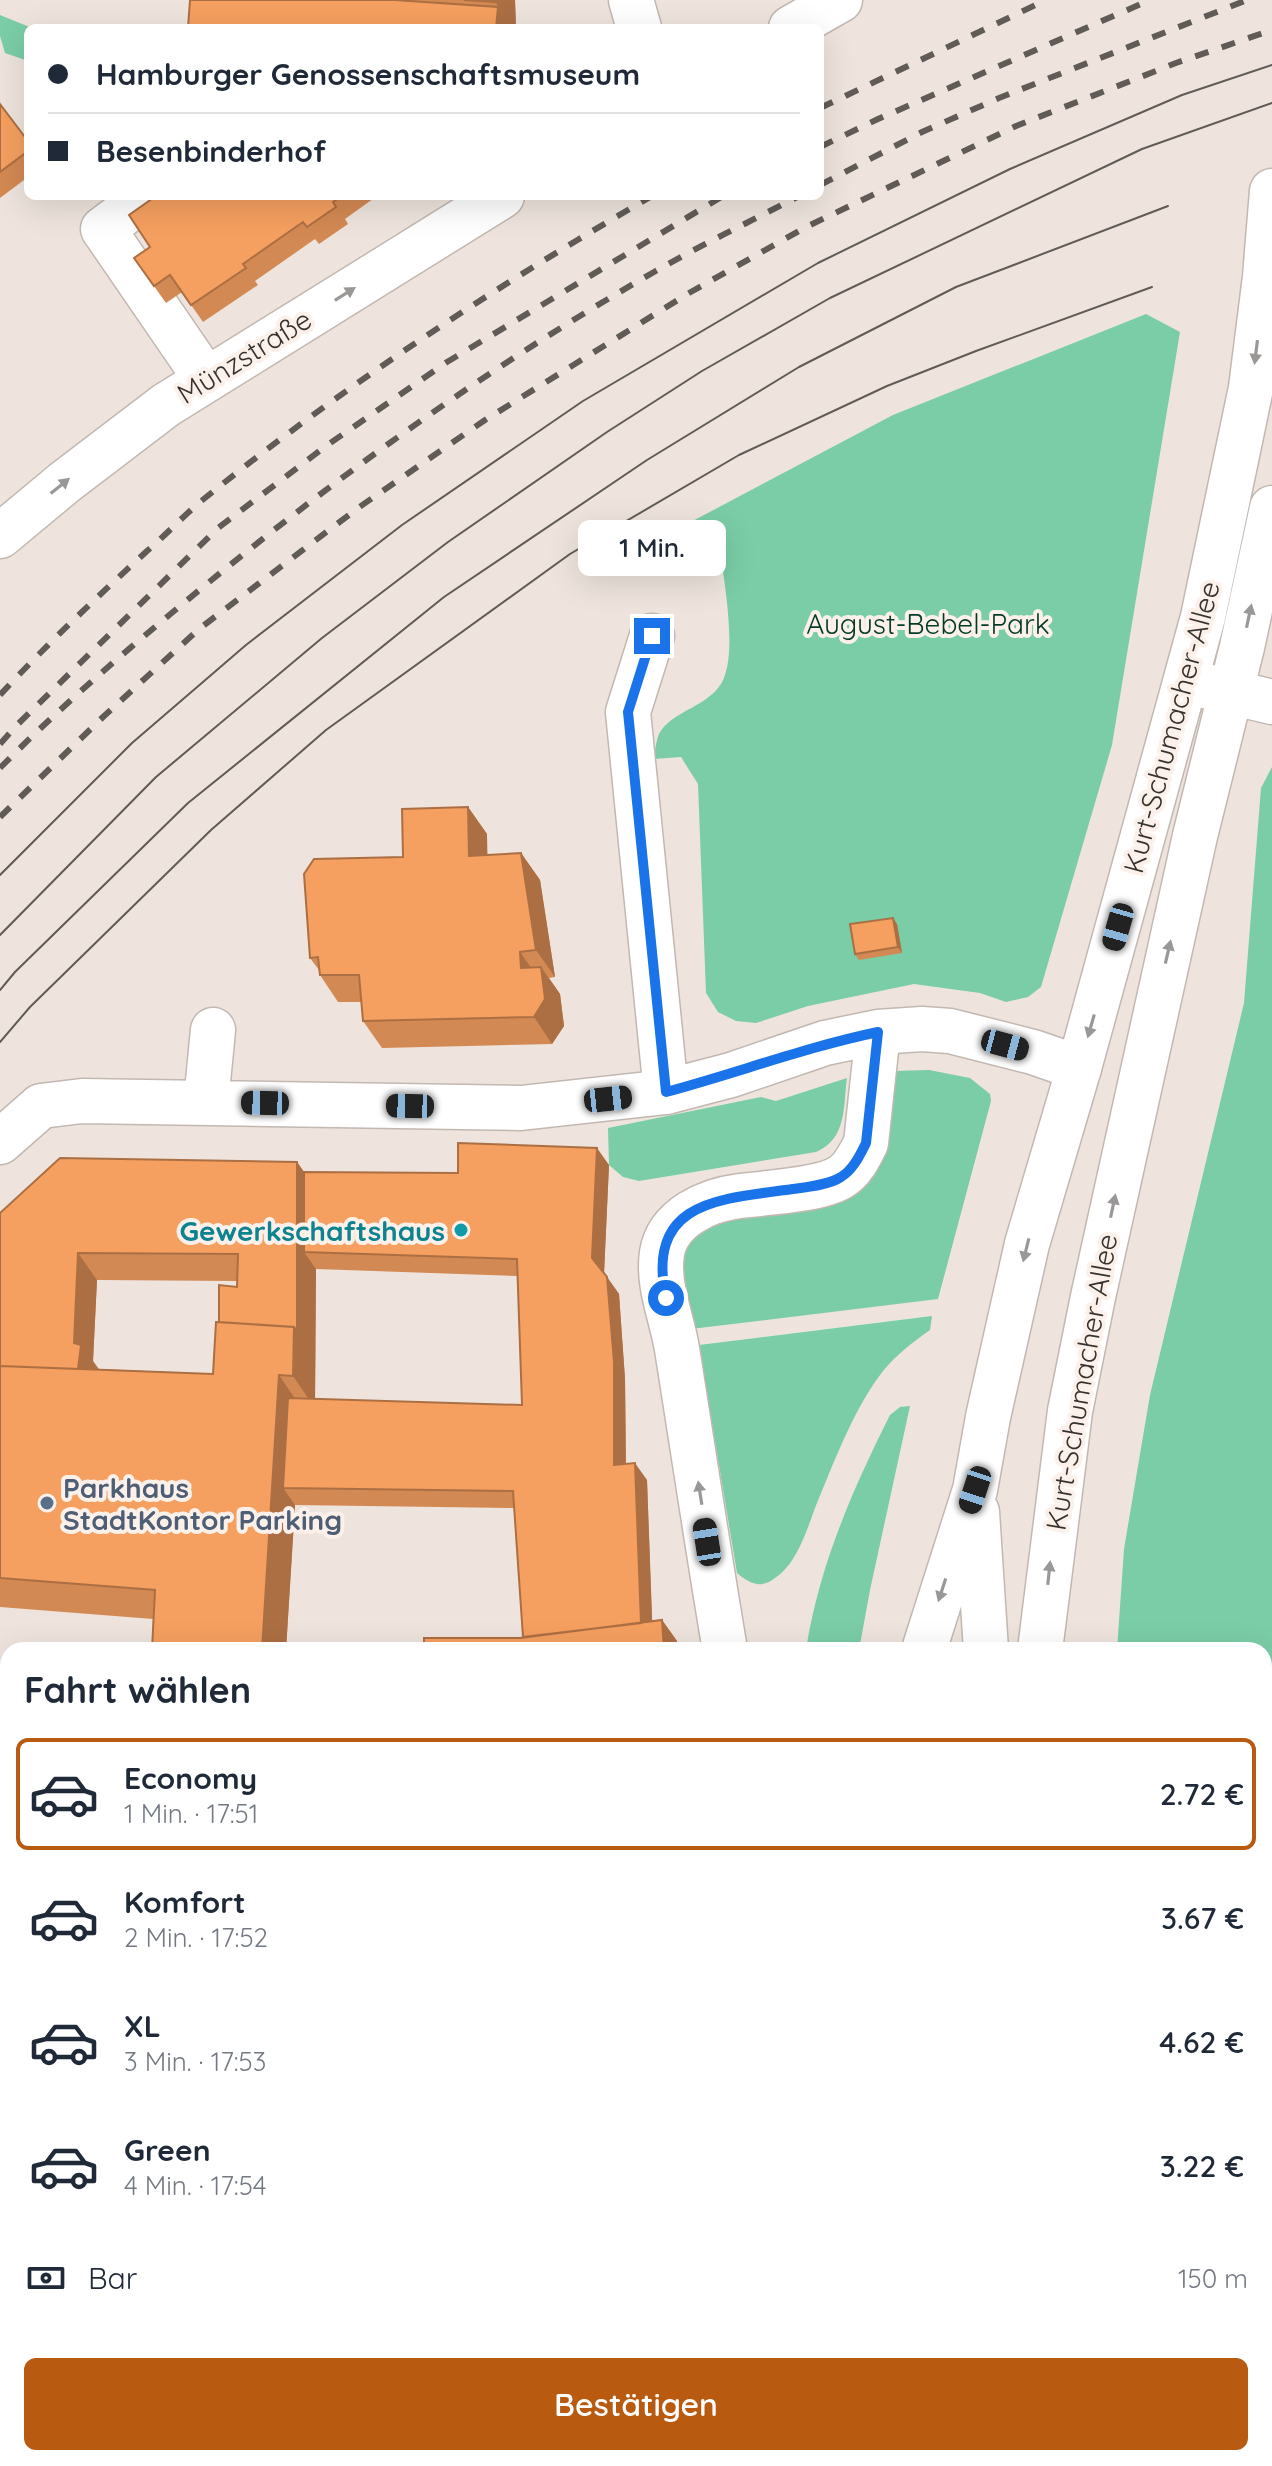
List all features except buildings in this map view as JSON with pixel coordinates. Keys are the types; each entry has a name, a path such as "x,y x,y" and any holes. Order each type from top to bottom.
{"street":[{"path":"631,0 638,24"},
{"path":"798,24 840,0"},
{"name":"Kurt-Schumacher-Allee","path":"927,1642 975,1490 1027,1244 1079,1068 1203,617 1251,388 1272,191"},
{"path":"142,200 103,229 206,379"},
{"name":"Münzstraße","path":"0,536 166,405 496,200"},
{"name":"Kurt-Schumacher-Allee","path":"1041,1642 1054,1526 1078,1369 1178,909 1252,697 1272,508"},
{"path":"652,636 628,712 666,1092"},
{"path":"1186,681 1252,697"},
{"path":"206,1102 213,1030"},
{"path":"0,1142 41,1106 82,1101 521,1108 666,1092 731,1075 825,1043 878,1032 950,1031 1033,1052 1079,1068"},
{"path":"724,1642 662,1277 662,1251 675,1225 694,1210 723,1198 808,1187 841,1178 858,1160 866,1143 878,1032"},
{"name":"Kurt-Schumacher-Allee","path":"975,1490 985,1642"}],"green space":[{"path":"0,15 24,25 24,60 5,53 0,36"},
{"name":"August-Bebel-Park","path":"1146,314 1180,332 1112,745 1041,987 1028,997 1006,1002 980,993 914,984 808,1006 756,1023 736,1021 718,1012 706,993 698,784 681,757 654,759 658,737 665,726 710,696 724,678 728,664 729,630 719,541 636,551 893,415"},
{"path":"1272,767 1272,1642 1118,1642 1124,1549 1150,1395 1244,1003 1261,788"},
{"path":"929,1070 970,1078 990,1094 991,1101 938,1299 691,1329 681,1268 685,1242 706,1222 852,1197 865,1186 878,1166 892,1071"},
{"path":"847,1078 844,1111 838,1131 826,1146 816,1152 639,1181 623,1177 609,1165 608,1128 761,1097 776,1101"},
{"path":"932,1316 930,1330 888,1365 864,1400 791,1562 784,1571 765,1583 756,1584 742,1577 737,1573 699,1345"},
{"path":"910,1406 860,1642 808,1642 828,1559 850,1501 890,1415 900,1407"}],"tram line":[{"path":"0,875 132,743 246,645 402,525 583,401 818,263 1010,169 1182,95 1272,65"},
{"path":"0,935 156,777 322,638 448,542 607,432 702,371 830,298 1142,149 1272,103"},
{"path":"0,990 188,803 444,597 647,460 799,367 956,287 1168,206"},
{"path":"0,1042 30,1007 211,830 326,730 570,554 739,455 887,386 1152,287"}],"railway":[{"path":"824,106 1046,0"},
{"path":"824,145 1150,0"},
{"path":"824,183 922,132 999,98 1247,0"},
{"path":"0,817 199,629 358,508 485,420 689,293 806,227 1016,126 1176,63 1272,30"},
{"path":"0,695 190,511 258,456 422,338 645,200"},
{"path":"0,744 218,528 326,446 447,362 716,200"},
{"path":"0,768 75,696 181,605 369,458 481,380 596,306 672,262 791,200"}],"place":[{"name":"Gewerkschaftshaus","path":"461,1230"},
{"name":"Parkhaus StadtKontor Parking","path":"47,1503"}],"route":[{"path":"652,636 628,712 666,1092 731,1075 825,1043 878,1032 866,1143 858,1160 841,1178 808,1187 723,1198 694,1210 675,1225 662,1251 666,1298"}]}
